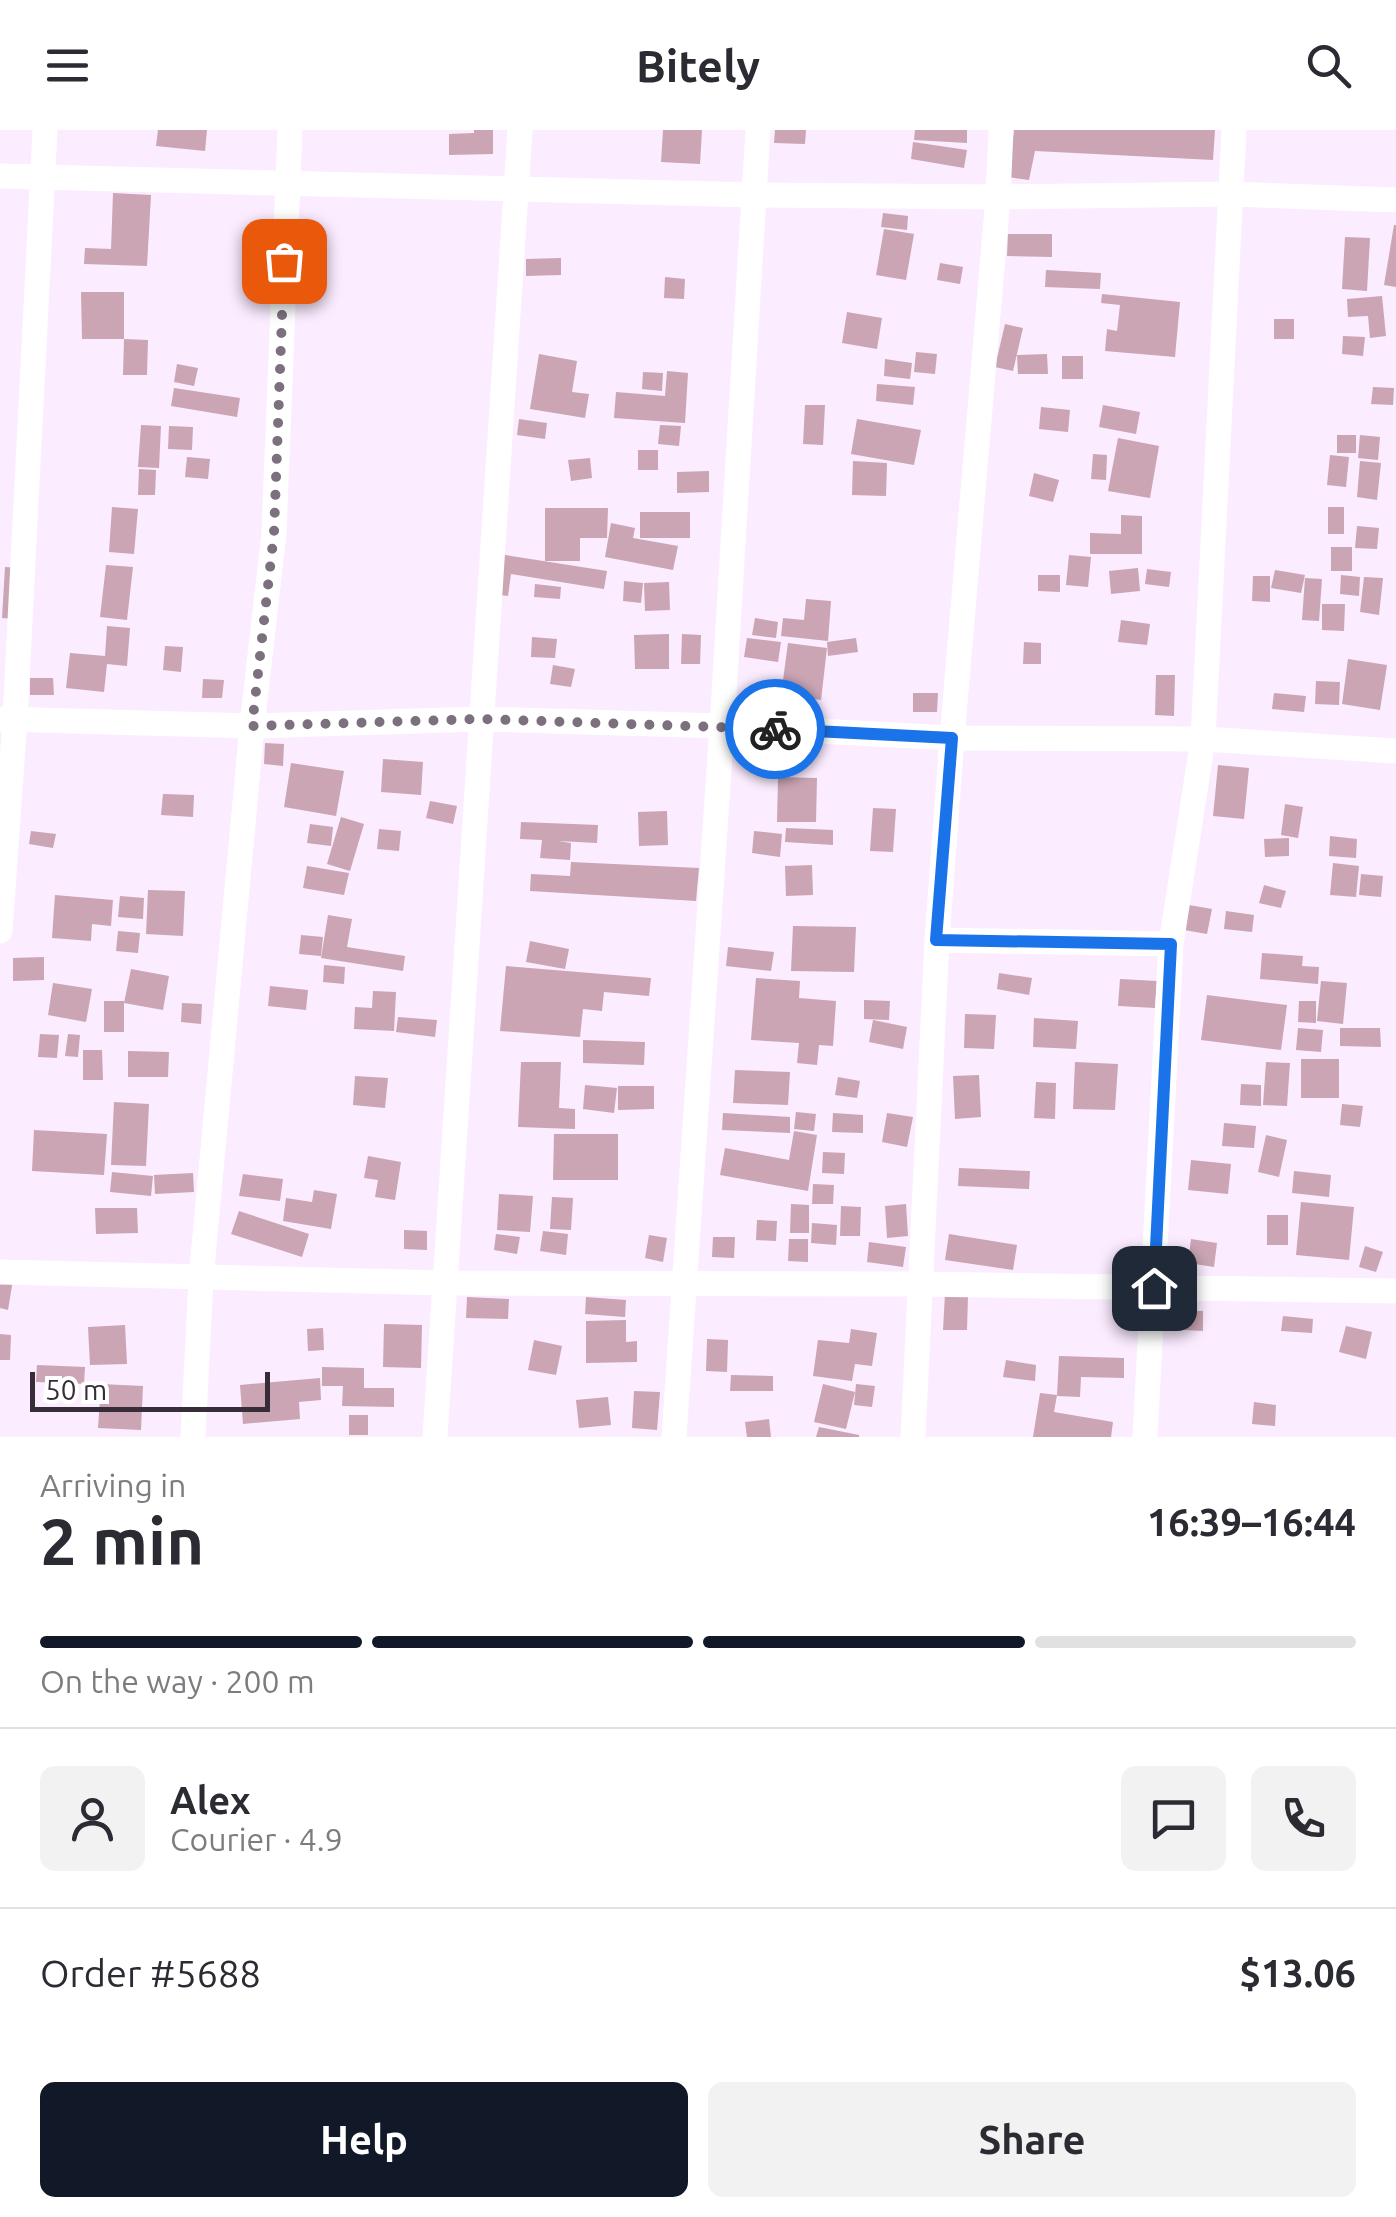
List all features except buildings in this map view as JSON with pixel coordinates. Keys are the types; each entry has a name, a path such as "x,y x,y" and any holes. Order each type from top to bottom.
{"street":[{"path":"0,931 8,719 45,130"},
{"path":"193,1437 201,1279 252,726 274,533 290,130"},
{"path":"435,1437 520,130"},
{"path":"674,1437 758,130"},
{"path":"913,1437 936,940 1001,130"},
{"path":"1145,1437 1171,944 1203,739 1234,130"},
{"path":"0,176 754,195 1230,194 1396,200"},
{"path":"8,719 252,726 480,719 952,738 1203,739 1396,751"},
{"path":"936,940 1171,944"},
{"path":"0,1272 444,1283 1396,1291"}],"way so far":[{"path":"284,261 274,533 252,726 480,719 775,729"}],"route":[{"path":"775,729 952,738 936,940 1171,944 1154,1288"}]}
